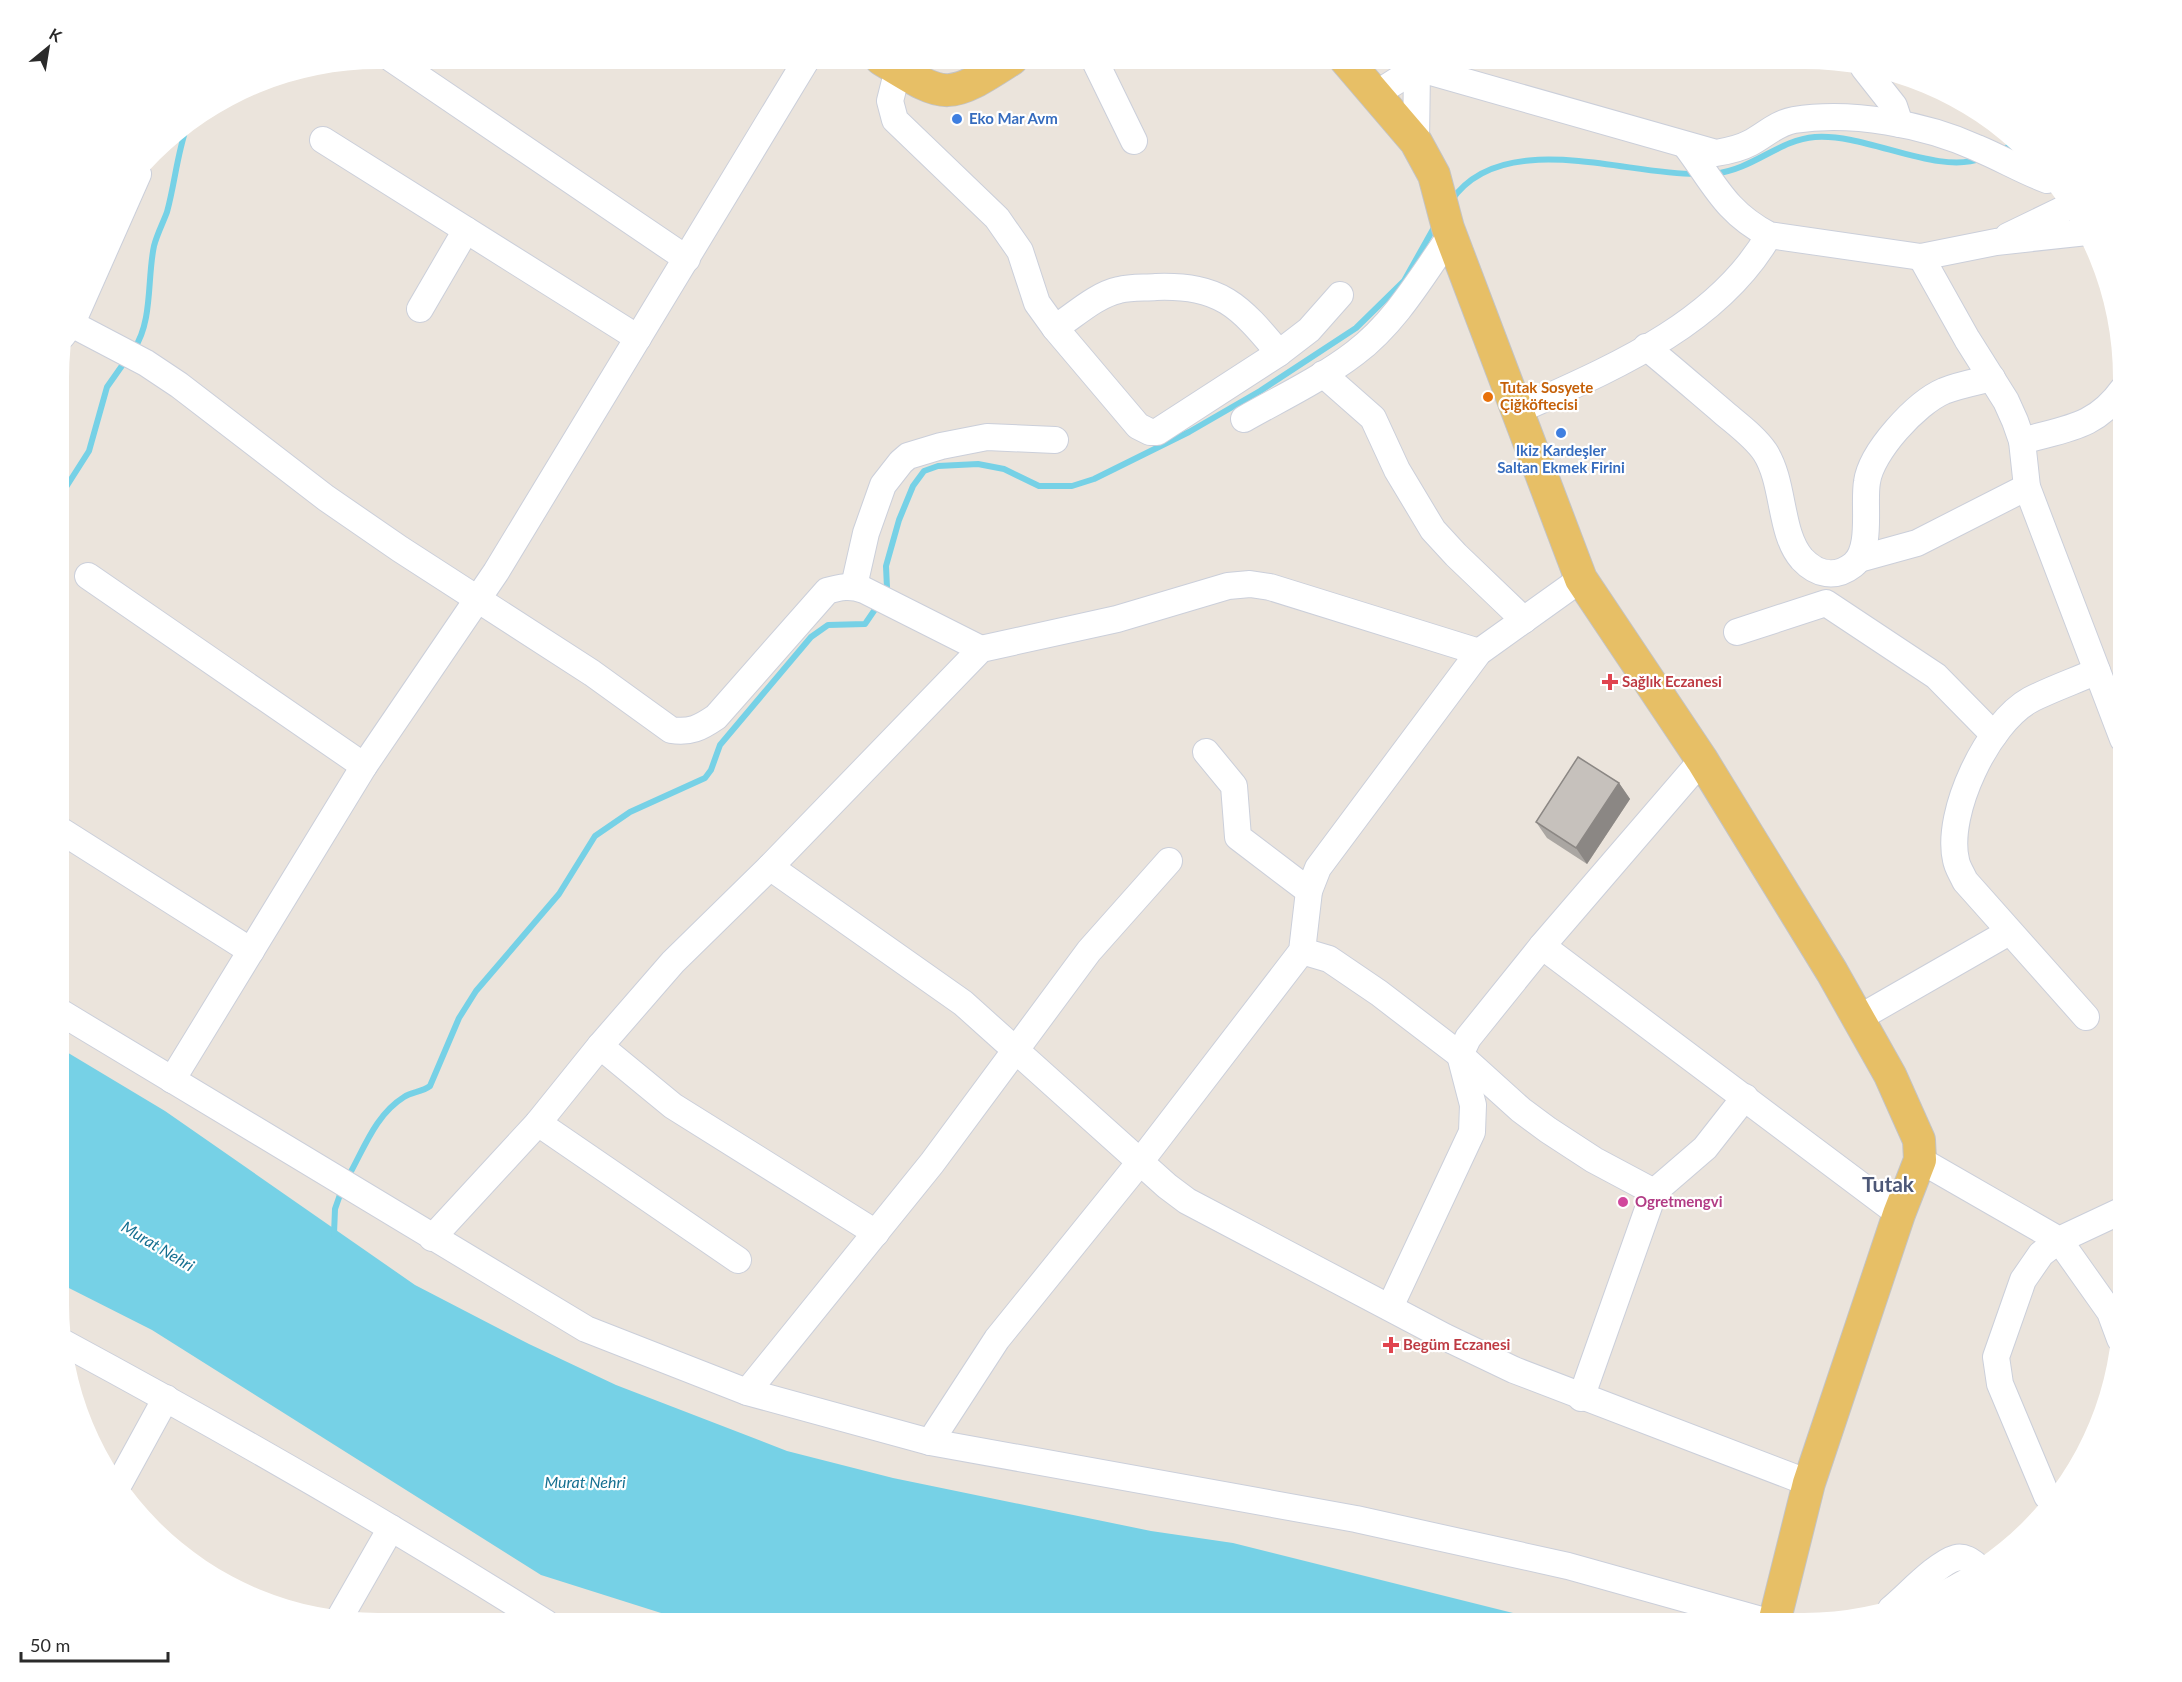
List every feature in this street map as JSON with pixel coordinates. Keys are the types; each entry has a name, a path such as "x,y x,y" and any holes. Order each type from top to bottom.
{"main road":[{"path":"898,69 922,85 950,92 978,81 996,69"},
{"path":"1354,69 1416,142 1434,175 1449,231 1581,579 1702,760 1859,1018 1915,1125 1919,1140 1920,1160 1899,1214 1809,1483 1776,1613"}],"street":[{"path":"408,69 687,259"},
{"path":"172,1080 364,766 477,599 687,259 801,69"},
{"path":"890,69 890,101 895,120 997,218 1011,235 1020,251 1037,303 1138,426 1150,432 1164,430 1280,353 1309,330 1340,295"},
{"path":"1099,69 1134,141"},
{"path":"1376,94 1410,69"},
{"path":"1416,142 1418,69"},
{"path":"1436,69 1692,155 1734,150 1752,143 1772,128 1792,120 1819,118 1900,124 1937,133 1977,147 2038,176"},
{"path":"1871,77 1894,106 1900,124"},
{"path":"323,140 638,338"},
{"path":"1692,155 1716,192 1748,224 1769,235 1921,256 1996,242 2077,233"},
{"path":"79,300 127,198"},
{"path":"1996,242 2063,209"},
{"path":"420,309 466,230"},
{"path":"1244,419 1356,353 1381,330 1404,303 1449,231"},
{"path":"1517,411 1592,378 1646,347 1717,298 1743,274 1769,235"},
{"path":"1921,256 2006,401 2022,441 2027,487 2113,713"},
{"path":"1056,328 1095,301 1118,290 1197,288 1222,297 1253,321 1280,353"},
{"path":"73,329 117,347 146,363 202,401 326,498 592,673 671,730 686,732 699,728 716,717 826,591 859,588 981,649"},
{"path":"1646,347 1743,429 1764,451 1777,476 1791,537 1801,558 1827,575 1838,574 1859,559 1917,543 2027,487"},
{"path":"1323,374 1373,418 1397,470 1433,530 1524,620"},
{"path":"1859,559 1867,523 1867,482 1870,466 1878,453 1920,405 1944,392 1992,378"},
{"path":"2022,441 2096,419 2113,403"},
{"path":"859,588 872,514 888,476 901,462 909,456 940,446 987,437 1054,440"},
{"path":"1826,603 1827,575"},
{"path":"88,576 364,766"},
{"path":"930,1442 997,1339 1140,1162 1302,951 1309,891 1318,867 1479,652 1581,579"},
{"path":"432,1238 538,1123 600,1046 674,962 770,867 981,649 1117,618 1228,586 1251,584 1270,587 1479,652"},
{"path":"1737,632 1826,603"},
{"path":"1826,603 1936,676 1994,735"},
{"path":"2086,1017 1965,881 1955,859 1956,824 1970,778 1994,735 2007,718 2029,701 2097,671"},
{"path":"1206,752 1234,786 1238,837 1309,891"},
{"path":"1472,1132 1473,1105 1460,1055 1480,1021 1702,760"},
{"path":"69,836 251,951"},
{"path":"747,1392 876,1233 1100,936 1169,861"},
{"path":"770,867 963,1003 1017,1049 1140,1162 1187,1201 1514,1370 1581,1398 1809,1483"},
{"path":"1859,1018 2009,932"},
{"path":"1542,946 1899,1214"},
{"path":"1302,951 1329,959 1460,1055 1510,1100 1594,1160 1654,1192"},
{"path":"69,1017 586,1329 747,1392 930,1442 1356,1519 1568,1566 1737,1613"},
{"path":"600,1046 673,1106 876,1233"},
{"path":"1581,1398 1654,1192 1705,1148 1745,1097"},
{"path":"1390,1307 1472,1132 1498,1104 1510,1100"},
{"path":"538,1123 738,1260"},
{"path":"1920,1160 2059,1240 2112,1318"},
{"path":"2047,1495 2000,1384 1996,1357 2023,1281 2041,1254 2059,1240 2113,1215"},
{"path":"72,1348 166,1398 391,1528 530,1613"},
{"path":"122,1478 166,1398"},
{"path":"344,1611 391,1528"},
{"path":"1907,1595 1944,1564 1956,1558 1964,1558 1973,1563"}],"water":[{"name":"Murat Nehri","path":"69,1053 165,1111 415,1285 529,1344 616,1385 787,1451 893,1478 1151,1531 1233,1543 1513,1613 661,1613 541,1575 152,1330 69,1288"}],"building":[{"path":"1578,757 1619,783 1576,848 1536,822"}],"waterway":[{"path":"1713,174 1741,167 1789,143 1815,137 1835,137 1856,141 1945,162 1964,162 1982,158"},
{"path":"134,349 144,326 154,246 167,212 183,138"},
{"path":"2000,151 2009,147"},
{"path":"1451,201 1473,179 1500,166 1532,160 1566,160 1697,174"},
{"path":"884,593 887,588 886,566 899,520 913,486 924,471 938,466 978,464 1004,469 1039,486 1072,486 1094,479 1189,432 1260,391 1356,328 1404,281 1436,224"},
{"path":"69,482 89,451 107,387 126,360"},
{"path":"348,1177 371,1133 385,1113 404,1097 430,1086 459,1018 476,991 559,894 595,836 630,812 705,778 711,770 720,745 811,637 828,625 865,624 878,605"},
{"path":"334,1234 335,1209 342,1189"}],"place":[{"name":"Eko Mar Avm","path":"957,119"},
{"name":"Tutak Sosyete Çiğköftecisi","path":"1488,397"},
{"name":"Ikiz Kardeşler Saltan Ekmek Firini","path":"1561,433"},
{"name":"Sağlık Eczanesi","path":"1610,682"},
{"name":"Ogretmengvi","path":"1623,1202"},
{"name":"Begüm Eczanesi","path":"1391,1345"}],"district":[{"name":"Tutak","path":"1888,1185"}]}
